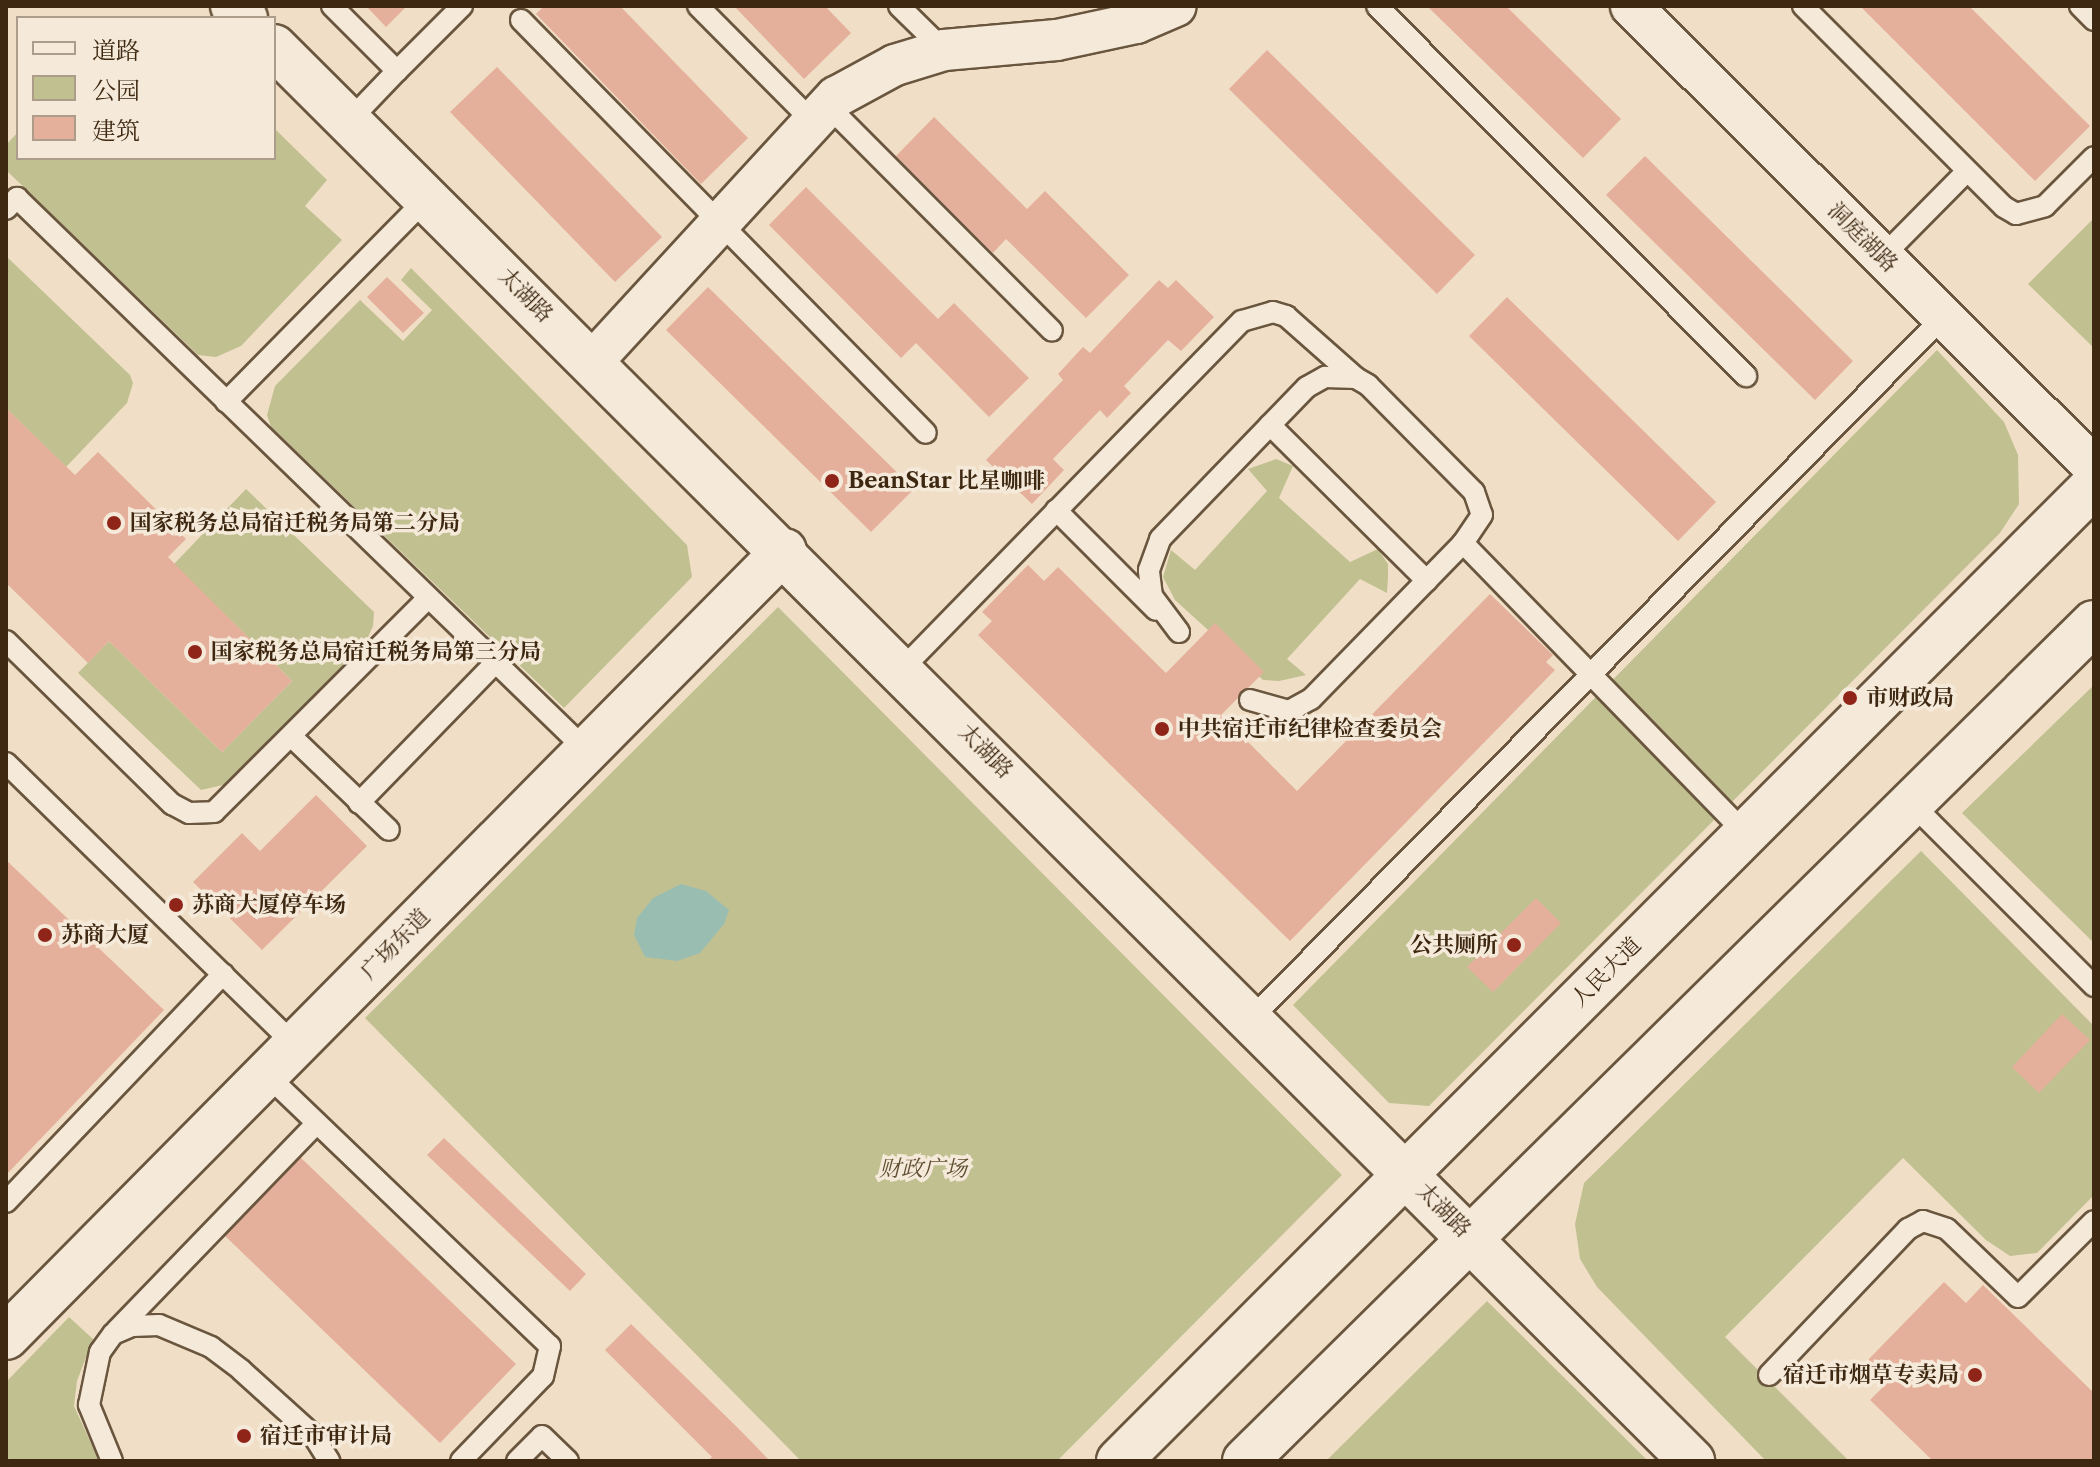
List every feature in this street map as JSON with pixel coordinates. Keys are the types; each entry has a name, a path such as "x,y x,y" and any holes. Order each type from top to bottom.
{"street":[{"path":"593,361 821,114 895,65 944,50 1057,40 1128,14 1176,6"},
{"name":"洞庭湖路","path":"1631,6 2094,467"},
{"name":"太湖路","path":"276,49 903,668 1692,1461"},
{"name":"人民大道","path":"1119,1461 2094,485"},
{"name":"广场东道","path":"6,1337 784,551"},
{"path":"1245,1461 2094,623"}],"lane":[{"path":"332,6 397,71"},
{"path":"349,121 462,6"},
{"path":"698,6 821,114 1052,331"},
{"path":"899,6 944,50"},
{"path":"1377,6 1746,376"},
{"path":"1803,6 2004,207 2031,213 2045,206 2094,157"},
{"path":"2080,6 2094,20"},
{"path":"521,20 926,433"},
{"path":"1882,257 1967,171"},
{"path":"6,209 17,198 585,749"},
{"path":"226,402 427,198"},
{"path":"903,668 1228,331 1257,314 1286,316 1356,378 1474,492 1482,515 1463,543 1311,699 1289,711 1250,700"},
{"path":"1252,1018 1589,672 1943,317"},
{"path":"1162,616 1149,570 1160,539 1307,387 1325,377 1356,378"},
{"path":"1270,425 1427,581"},
{"path":"1056,510 1179,632"},
{"path":"1463,543 1745,833"},
{"path":"6,641 172,804 189,813 214,812 428,598"},
{"path":"359,803 495,663"},
{"path":"292,737 389,830"},
{"path":"6,763 223,974 282,1061 317,1123 550,1346 543,1376 461,1461"},
{"path":"1911,803 2094,986"},
{"path":"6,1202 223,974"},
{"path":"112,1461 89,1405 100,1352 113,1334 317,1123"},
{"path":"1769,1375 1908,1229 1923,1221 1947,1229 2018,1297 2094,1221"},
{"path":"113,1334 132,1326 159,1325 211,1347 313,1435 329,1461"},
{"path":"517,1461 542,1436 568,1461"}],"green space":[{"path":"276,130 327,180 305,206 342,240 241,346 216,357 198,355 6,170 6,145 16,134 16,160 276,160"},
{"path":"2094,218 2094,348 2028,284"},
{"path":"6,256 130,375 133,383 127,403 66,467 6,408"},
{"path":"411,268 687,545 692,577 564,708 271,427 267,415 275,386 360,300 403,341 432,310 401,280"},
{"path":"1937,350 2004,422 2018,455 2019,504 2000,533 1429,1106 1389,1103 1293,1005"},
{"path":"1276,459 1293,466 1279,498 1350,562 1378,549 1388,564 1387,593 1360,579 1287,659 1306,675 1279,681 1263,680 1175,600 1163,577 1171,550 1195,570 1267,491 1248,469"},
{"path":"246,489 374,612 373,626 363,648 232,783 201,790 78,673 109,641 222,752 292,681 174,564"},
{"name":"财政广场","path":"778,607 1342,1175 1057,1461 801,1461 365,1018"},
{"path":"2094,685 2094,943 1962,813"},
{"path":"1921,851 2094,1026 2094,1195 2037,1253 2010,1256 1986,1240 1903,1158 1725,1337 1849,1461 1766,1461 1597,1287 1580,1259 1575,1224 1584,1183"},
{"path":"1487,1301 1648,1461 1326,1461"},
{"path":"69,1317 93,1339 77,1381 74,1406 99,1461 11,1461 6,1456 6,1382"}],"water":[{"path":"681,884 706,891 729,910 724,924 700,953 677,961 645,957 634,935 637,918 653,898"}],"building":[{"path":"366,6 407,6 386,27"},
{"path":"544,6 620,6 748,138 701,184 536,14"},
{"path":"734,6 825,6 851,33 804,79"},
{"path":"1427,6 1506,6 1621,119 1583,158"},
{"path":"1860,6 1969,6 2090,126 2035,181"},
{"path":"1267,50 1475,255 1437,294 1229,89"},
{"path":"497,67 662,237 615,282 450,112"},
{"path":"934,117 1027,209 1045,191 1129,275 1086,318 1006,239 993,253 896,156"},
{"path":"1645,156 1853,361 1815,400 1606,195"},
{"path":"806,187 938,319 954,303 1029,378 989,417 916,343 901,358 769,225"},
{"path":"387,277 424,313 403,333 367,297"},
{"path":"1159,280 1168,288 1176,280 1214,317 1181,351 1168,340 1124,386 1131,393 1107,418 1100,410 1053,459 1064,470 1032,504 986,460 1063,380 1058,374 1083,347 1090,353"},
{"path":"708,287 914,489 871,532 666,330"},
{"path":"1507,297 1716,502 1678,541 1469,336"},
{"path":"6,408 75,475 98,452 186,539 168,557 292,681 222,752 109,641 88,663 6,583"},
{"path":"1028,565 1044,581 1058,567 1166,673 1215,623 1264,672 1221,715 1297,791 1490,594 1553,655 1546,662 1555,670 1290,941 978,635 992,621 982,612"},
{"path":"316,795 367,846 262,950 193,882 242,833 260,851"},
{"name":"苏商大厦","path":"6,860 164,1010 6,1175"},
{"name":"公共厕所","path":"1536,898 1561,923 1493,992 1467,967"},
{"path":"2062,1014 2090,1040 2039,1093 2012,1067"},
{"path":"444,1138 586,1274 570,1291 427,1155"},
{"path":"298,1155 516,1364 440,1443 223,1234"},
{"name":"宿迁市烟草专卖局","path":"1944,1282 1966,1303 1983,1285 2094,1393 2094,1461 1933,1461 1870,1400 1885,1385 1863,1365"},
{"path":"631,1324 770,1461 707,1461 712,1457 605,1350"}],"place":[{"name":"BeanStar 比星咖啡","path":"832,481"},
{"name":"国家税务总局宿迁税务局第二分局","path":"114,523"},
{"name":"国家税务总局宿迁税务局第三分局","path":"195,652"},
{"name":"市财政局","path":"1850,698"},
{"name":"中共宿迁市纪律检查委员会","path":"1162,729"},
{"name":"苏商大厦停车场","path":"176,905"},
{"name":"苏商大厦","path":"45,935"},
{"name":"公共厕所","path":"1514,945"},
{"name":"宿迁市烟草专卖局","path":"1975,1375"},
{"name":"宿迁市审计局","path":"244,1436"}]}
